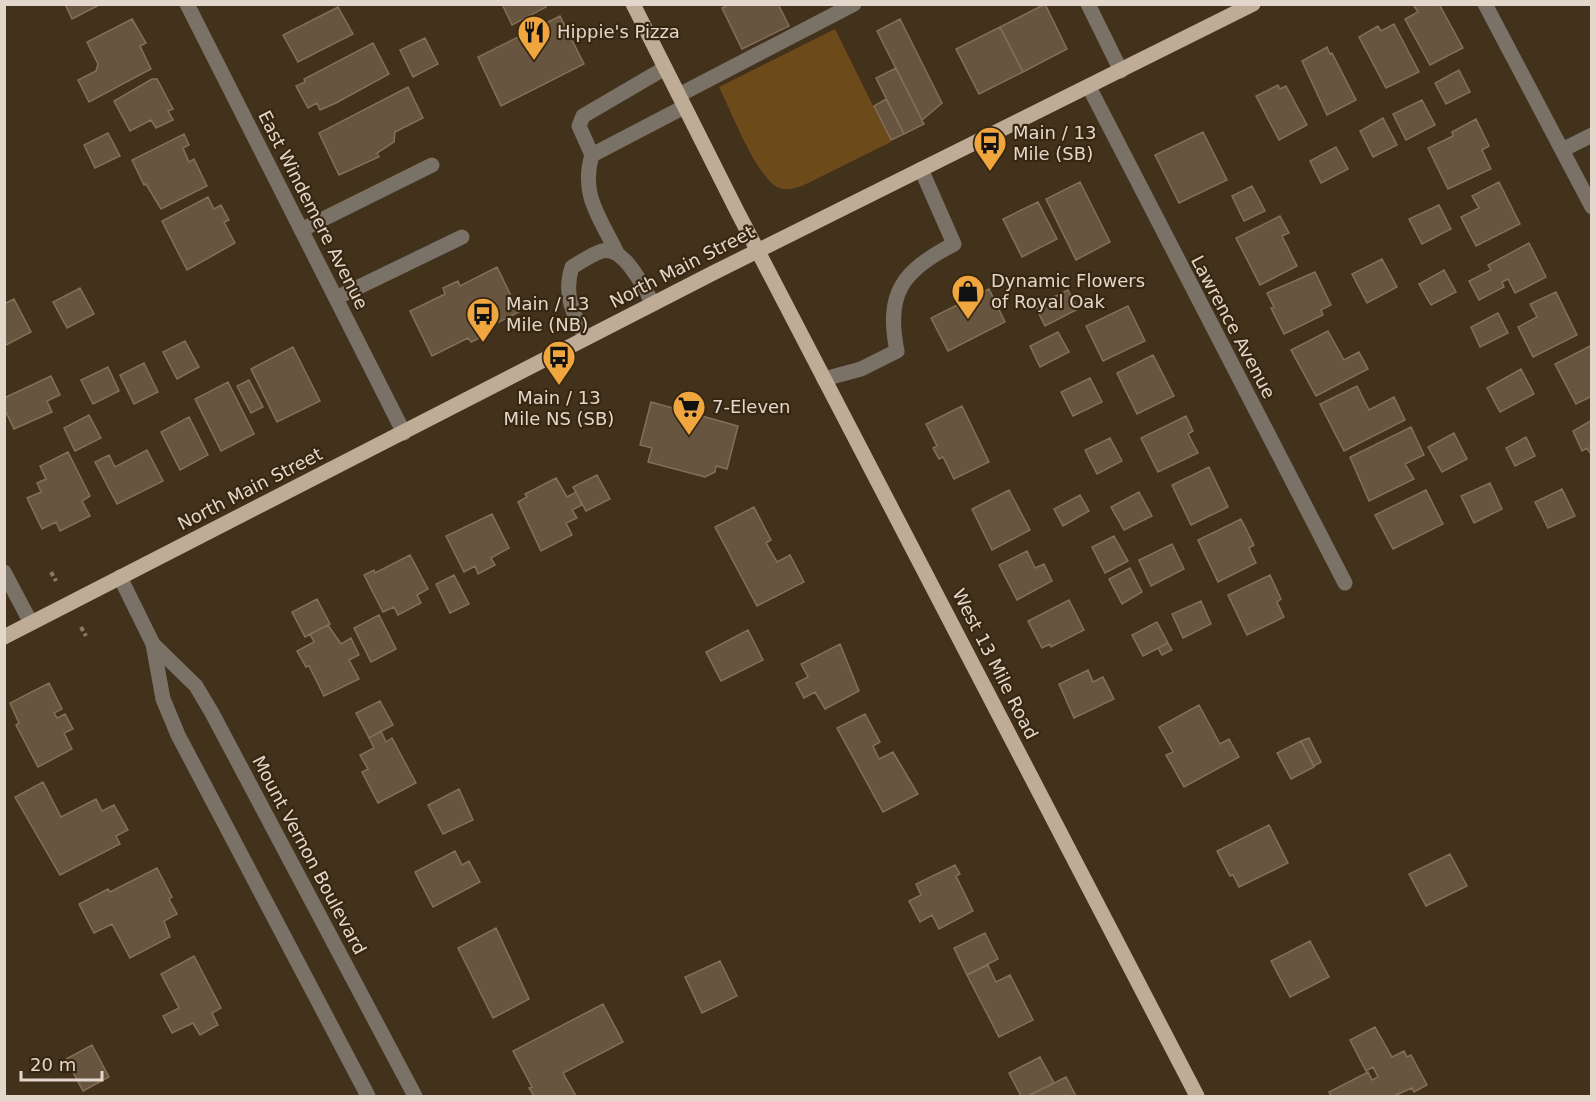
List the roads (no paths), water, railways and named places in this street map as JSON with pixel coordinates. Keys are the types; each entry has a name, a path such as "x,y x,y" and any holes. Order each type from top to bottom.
{"main road":[{"name":"West 13 Mile Road","path":"633,4 824,379 1197,1096"},
{"name":"North Main Street","path":"4,636 758,250 1253,4"}],"street":[{"name":"East Windemere Avenue","path":"187,4 404,433"},
{"path":"653,304 636,274 617,253 589,195 586,174 592,155 682,101 854,4"},
{"path":"1088,4 1121,71"},
{"path":"1485,4 1592,207"},
{"path":"592,155 579,126 583,116 664,68"},
{"name":"Lawrence Avenue","path":"1089,87 1345,584"},
{"path":"1562,150 1592,135"},
{"path":"301,230 432,165"},
{"path":"824,379 861,369 897,351 892,324 896,294 905,276 930,257 954,244 921,169"},
{"path":"336,298 462,237"},
{"path":"586,338 570,308 568,278 572,267 603,250 617,253"},
{"path":"4,572 31,623"},
{"name":"Mount Vernon Boulevard","path":"120,577 153,644 163,699 178,735 368,1096"},
{"name":"Mount Vernon Boulevard","path":"153,644 195,686 212,713 415,1096"}],"place":[{"name":"Hippie's Pizza","path":"534,61"},
{"name":"Main / 13 Mile (SB)","path":"990,172"},
{"name":"Dynamic Flowers of Royal Oak","path":"968,320"},
{"name":"Main / 13 Mile (NB)","path":"483,343"},
{"name":"Main / 13 Mile NS (SB)","path":"559,386"},
{"name":"7-Eleven","path":"689,436"}]}
